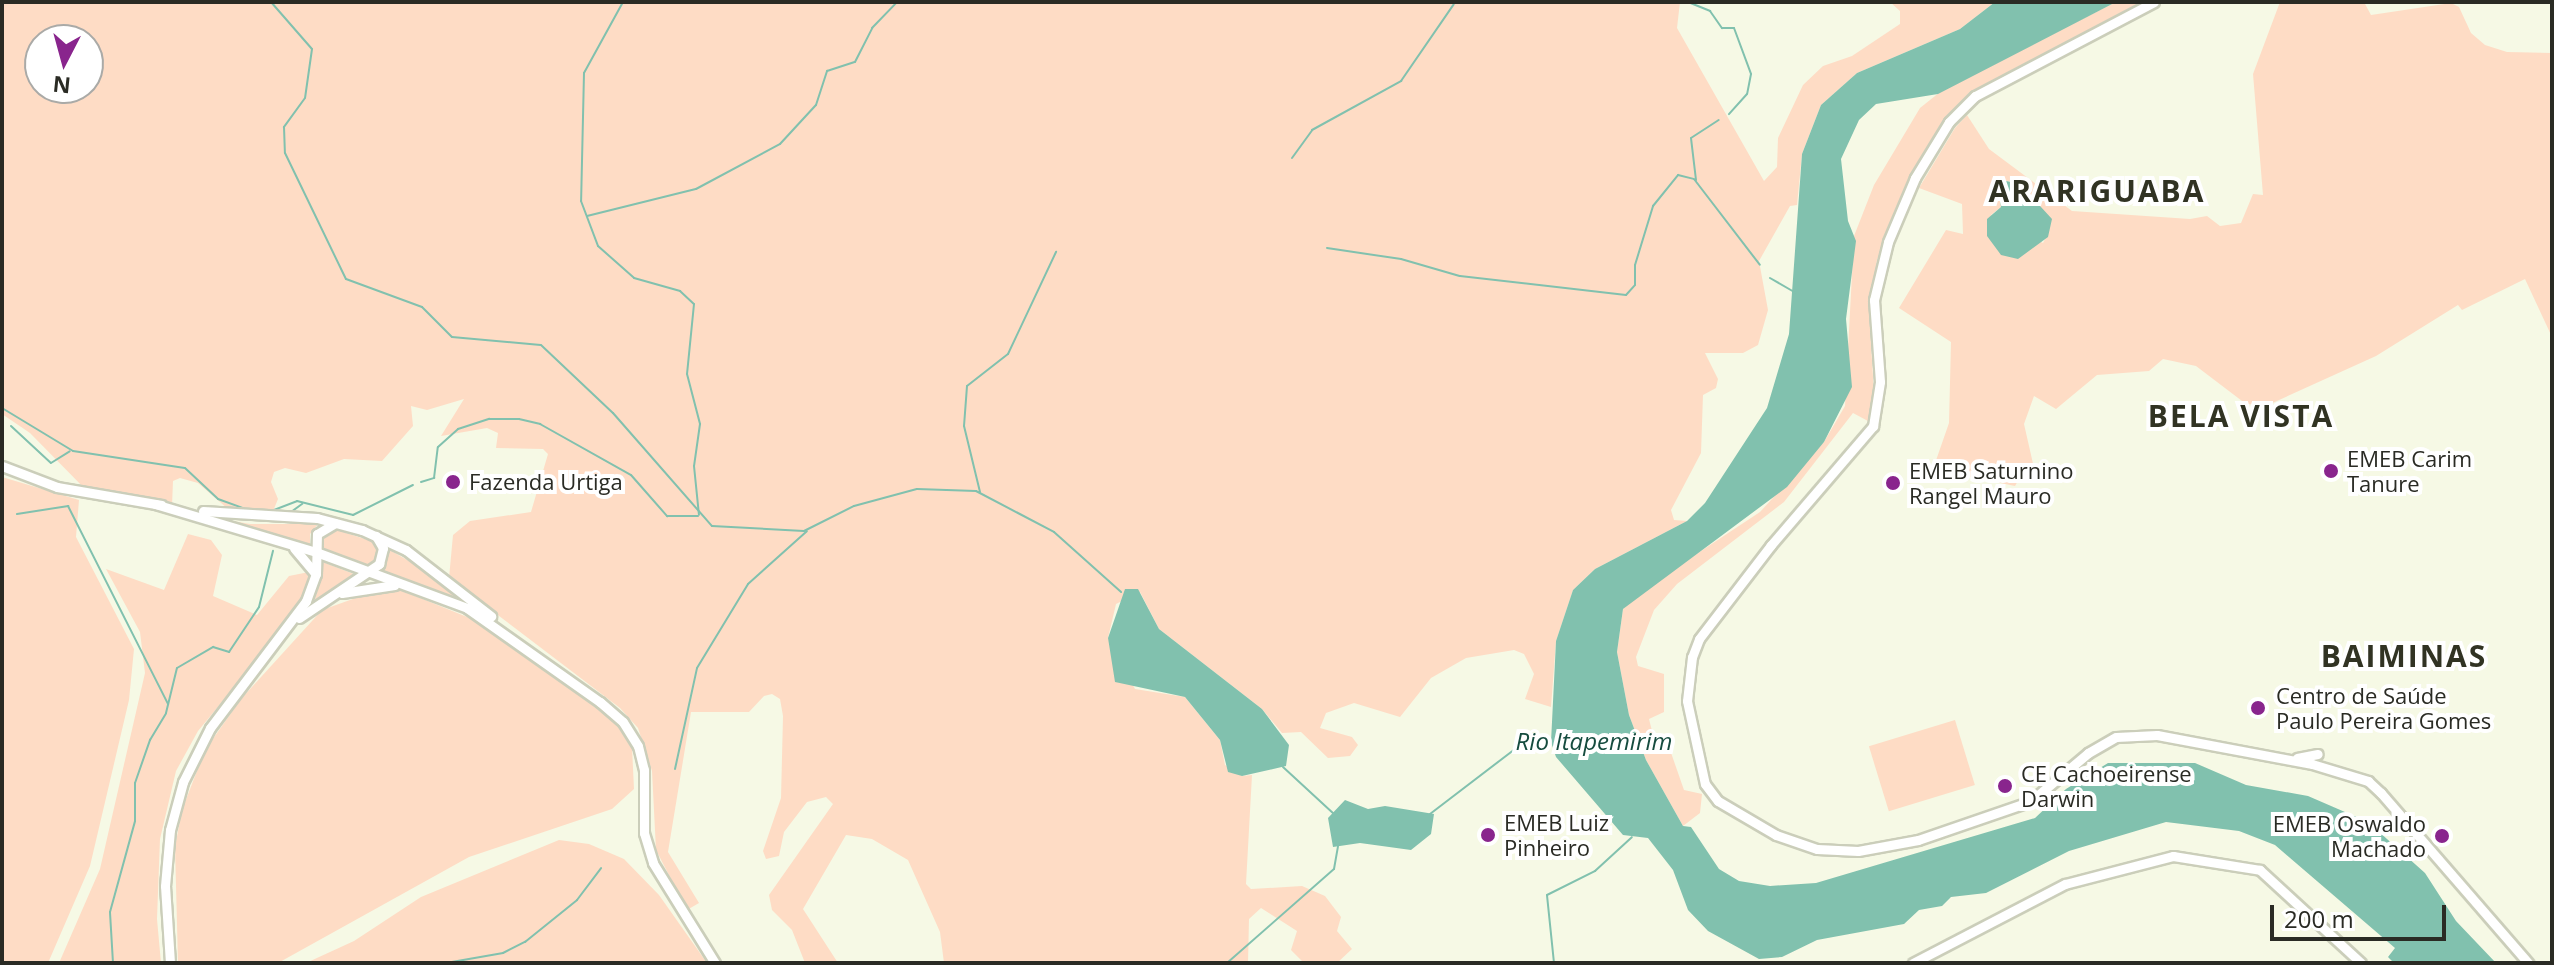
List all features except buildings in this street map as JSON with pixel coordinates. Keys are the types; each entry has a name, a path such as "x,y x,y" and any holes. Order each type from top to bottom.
{"main road":[{"path":"2154,2 1975,96 1949,122 1899,210 1878,281 1872,317 1880,402 1873,426 1699,639 1687,672 1687,701 1702,774 1718,801 1798,844 1837,851 1894,847 2031,801 2088,753 2116,737 2157,735 2312,764 2368,781 2445,861 2524,962"},
{"path":"2,466 57,487 155,504 238,516 338,522 376,536 418,559 630,731 644,770 644,833 653,863 715,963"},
{"path":"155,504 316,552 416,588 467,608 514,639"},
{"path":"170,963 165,886 170,830 183,782 210,728 287,628 316,574 319,530 338,522"},
{"path":"287,628 383,558 376,536"},
{"path":"288,544 308,559 316,574"},
{"path":"327,598 379,584 416,588"},
{"path":"2287,759 2318,754"},
{"path":"1913,963 2065,884 2173,856 2260,870 2361,963"}],"shaded area":[{"path":"2,2 1680,2 1677,28 1764,181 1777,167 1778,138 1803,85 1823,66 1852,56 1900,24 1900,11 1890,2 1995,2 1960,29 1857,73 1821,105 1802,154 1797,205 1790,206 1759,261 1768,310 1758,345 1743,353 1705,353 1718,379 1716,388 1703,395 1701,453 1671,510 1674,520 1687,521 1595,569 1573,590 1556,641 1551,707 1525,699 1534,674 1524,654 1514,650 1466,658 1431,678 1400,717 1354,703 1326,713 1320,728 1352,737 1358,745 1350,756 1328,758 1301,732 1282,733 1262,709 1159,629 1140,592 1116,604 1108,638 1135,689 1185,697 1220,740 1225,765 1242,776 1252,775 1246,884 1251,889 1302,886 1325,896 1341,917 1337,931 1352,949 1337,963 1304,963 1291,950 1297,931 1261,908 1249,919 1248,963 944,963 940,932 908,860 872,839 846,835 803,909 838,963 805,963 792,930 772,910 769,895 833,804 826,797 807,802 784,832 779,856 766,859 763,851 781,798 783,716 780,699 772,694 764,696 749,712 691,712 668,852 699,903 687,910 656,850 652,771 638,728 620,708 449,578 453,535 470,521 531,512 548,454 543,449 496,448 498,433 487,428 441,436 464,399 427,410 411,406 413,426 382,461 344,459 306,473 285,468 274,472 271,482 278,499 269,521 235,515 198,483 180,478 173,481 172,506 89,493 30,433 2,414"},
{"path":"2116,2 2153,2 1987,88 1938,137 1893,217 1877,260 1869,311 1874,393 1868,421 1853,413 1784,502 1677,584 1654,610 1636,657 1638,666 1664,674 1664,712 1649,719 1656,747 1669,747 1684,790 1702,794 1700,813 1683,826 1646,760 1629,715 1617,652 1623,609 1639,592 1760,512 1824,442 1845,406 1854,236 1874,185 1920,108 1945,88"},
{"path":"2280,2 2364,2 2371,15 2451,3 2459,7 2471,33 2485,45 2507,52 2552,53 2552,337 2525,279 2462,310 2458,305 2376,356 2268,405 2246,404 2196,366 2163,359 2149,371 2097,375 2056,409 2034,396 2024,424 2034,468 2023,472 2015,486 1933,469 1949,423 1951,342 1899,308 1946,230 1963,234 1962,204 1919,188 1955,128 1967,115 1989,149 2072,211 2190,219 2207,216 2220,226 2241,223 2253,194 2263,195 2253,74","holes":["1998,179 2020,184 2046,237 2043,243 1991,215 2001,207"]},
{"path":"2,477 79,500 76,537 134,649 129,700 90,866 48,963 2,963"},
{"path":"221,519 250,524 318,524 310,534 310,547"},
{"path":"334,529 371,541 379,553 376,562 363,566 321,550 321,538"},
{"path":"188,534 211,540 222,555 213,596 257,615 289,576 309,572 310,585 302,605 198,731 176,771 160,839 157,919 161,963 59,963 100,869 145,673 140,632 106,569 164,590"},
{"path":"388,549 428,572 467,603 383,573"},
{"path":"320,561 359,576 313,605 321,579"},
{"path":"378,590 403,591 477,621 606,711 626,732 632,747 634,789 612,809 469,857 278,963 178,963 175,847 182,810 205,750 241,699 322,610"},
{"path":"1955,720 1975,785 1889,811 1869,746"},
{"path":"559,840 589,844 624,859 659,895 707,963 306,963 354,941 421,897"}],"water":[{"name":"Rio Itapemirim","path":"1995,2 2116,2 1938,94 1876,104 1859,120 1841,159 1848,221 1856,241 1846,319 1852,387 1824,442 1787,487 1623,609 1617,652 1629,715 1646,760 1683,826 1691,827 1719,869 1739,881 1770,886 1816,883 2035,818 2066,789 2108,763 2195,763 2246,785 2308,796 2368,822 2425,873 2456,921 2496,963 2394,963 2388,957 2395,948 2275,845 2239,831 2166,822 2069,851 1986,893 1951,897 1942,906 1919,910 1904,924 1817,940 1782,957 1759,959 1708,931 1688,910 1673,870 1648,838 1623,835 1556,757 1551,742 1556,641 1573,590 1595,569 1687,521 1705,503 1767,408 1789,334 1802,154 1821,105 1857,73 1960,29"},
{"path":"1997,179 2020,184 2052,219 2048,237 2018,259 2001,255 1987,236 1987,219 2001,207"},
{"path":"1125,589 1138,589 1159,629 1262,709 1289,745 1286,766 1242,776 1228,772 1220,740 1185,697 1115,682 1108,638"},
{"path":"1345,800 1368,809 1385,806 1434,814 1431,834 1411,850 1360,843 1333,847 1328,818"}],"waterway":[{"path":"271,2 312,49 305,98 284,127 285,153 346,279 422,307 452,337 541,345 613,413 712,526 804,531 854,506 917,489 976,491 1054,532 1121,592"},
{"path":"623,2 584,73 581,201 598,246 634,278 680,291 694,304 687,374 700,424 694,466 699,515"},
{"path":"587,216 696,189 780,144 816,105 827,71 855,62 872,28 897,2"},
{"path":"1397,2 1457,2"},
{"path":"1688,2 1710,11 1722,28 1734,28 1751,74 1747,94 1729,114"},
{"path":"1292,158 1312,130 1401,81 1454,4"},
{"path":"1696,180 1691,138 1719,120"},
{"path":"1327,248 1401,259 1460,276 1626,295 1635,285 1635,265 1653,206 1678,175 1694,179 1760,265"},
{"path":"980,492 964,426 967,386 1008,354 1056,252"},
{"path":"1770,278 1796,293"},
{"path":"2,408 73,451 185,468 218,499 245,509"},
{"path":"421,482 434,478 438,447 458,429 489,419 519,419 540,424 631,475 667,516 698,516"},
{"path":"11,426 51,463 70,451"},
{"path":"274,510 297,501 353,515 413,485"},
{"path":"291,512 302,504"},
{"path":"17,514 68,506 168,704"},
{"path":"675,769 697,668 748,584 807,531"},
{"path":"113,963 110,912 135,821 135,783 150,740 166,713 177,668 213,647 229,652 259,607 273,551"},
{"path":"1430,814 1523,743 1542,737 1553,741"},
{"path":"1283,767 1334,814"},
{"path":"1554,963 1547,895 1595,871 1632,837"},
{"path":"1227,963 1334,869 1338,846"},
{"path":"446,963 503,953 525,942 577,900 601,868"}],"place":[{"name":"EMEB Carim Tanure","path":"2331,471"},
{"name":"Fazenda Urtiga","path":"453,482"},
{"name":"EMEB Saturnino Rangel Mauro","path":"1893,483"},
{"name":"Centro de Saúde Paulo Pereira Gomes","path":"2258,708"},
{"name":"CE Cachoeirense Darwin","path":"2005,786"},
{"name":"EMEB Luiz Pinheiro","path":"1488,835"},
{"name":"EMEB Oswaldo Machado","path":"2442,836"}],"district":[{"name":"ARARIGUABA","path":"2097,191"},
{"name":"BELA VISTA","path":"2241,416"},
{"name":"BAIMINAS","path":"2404,656"}]}
